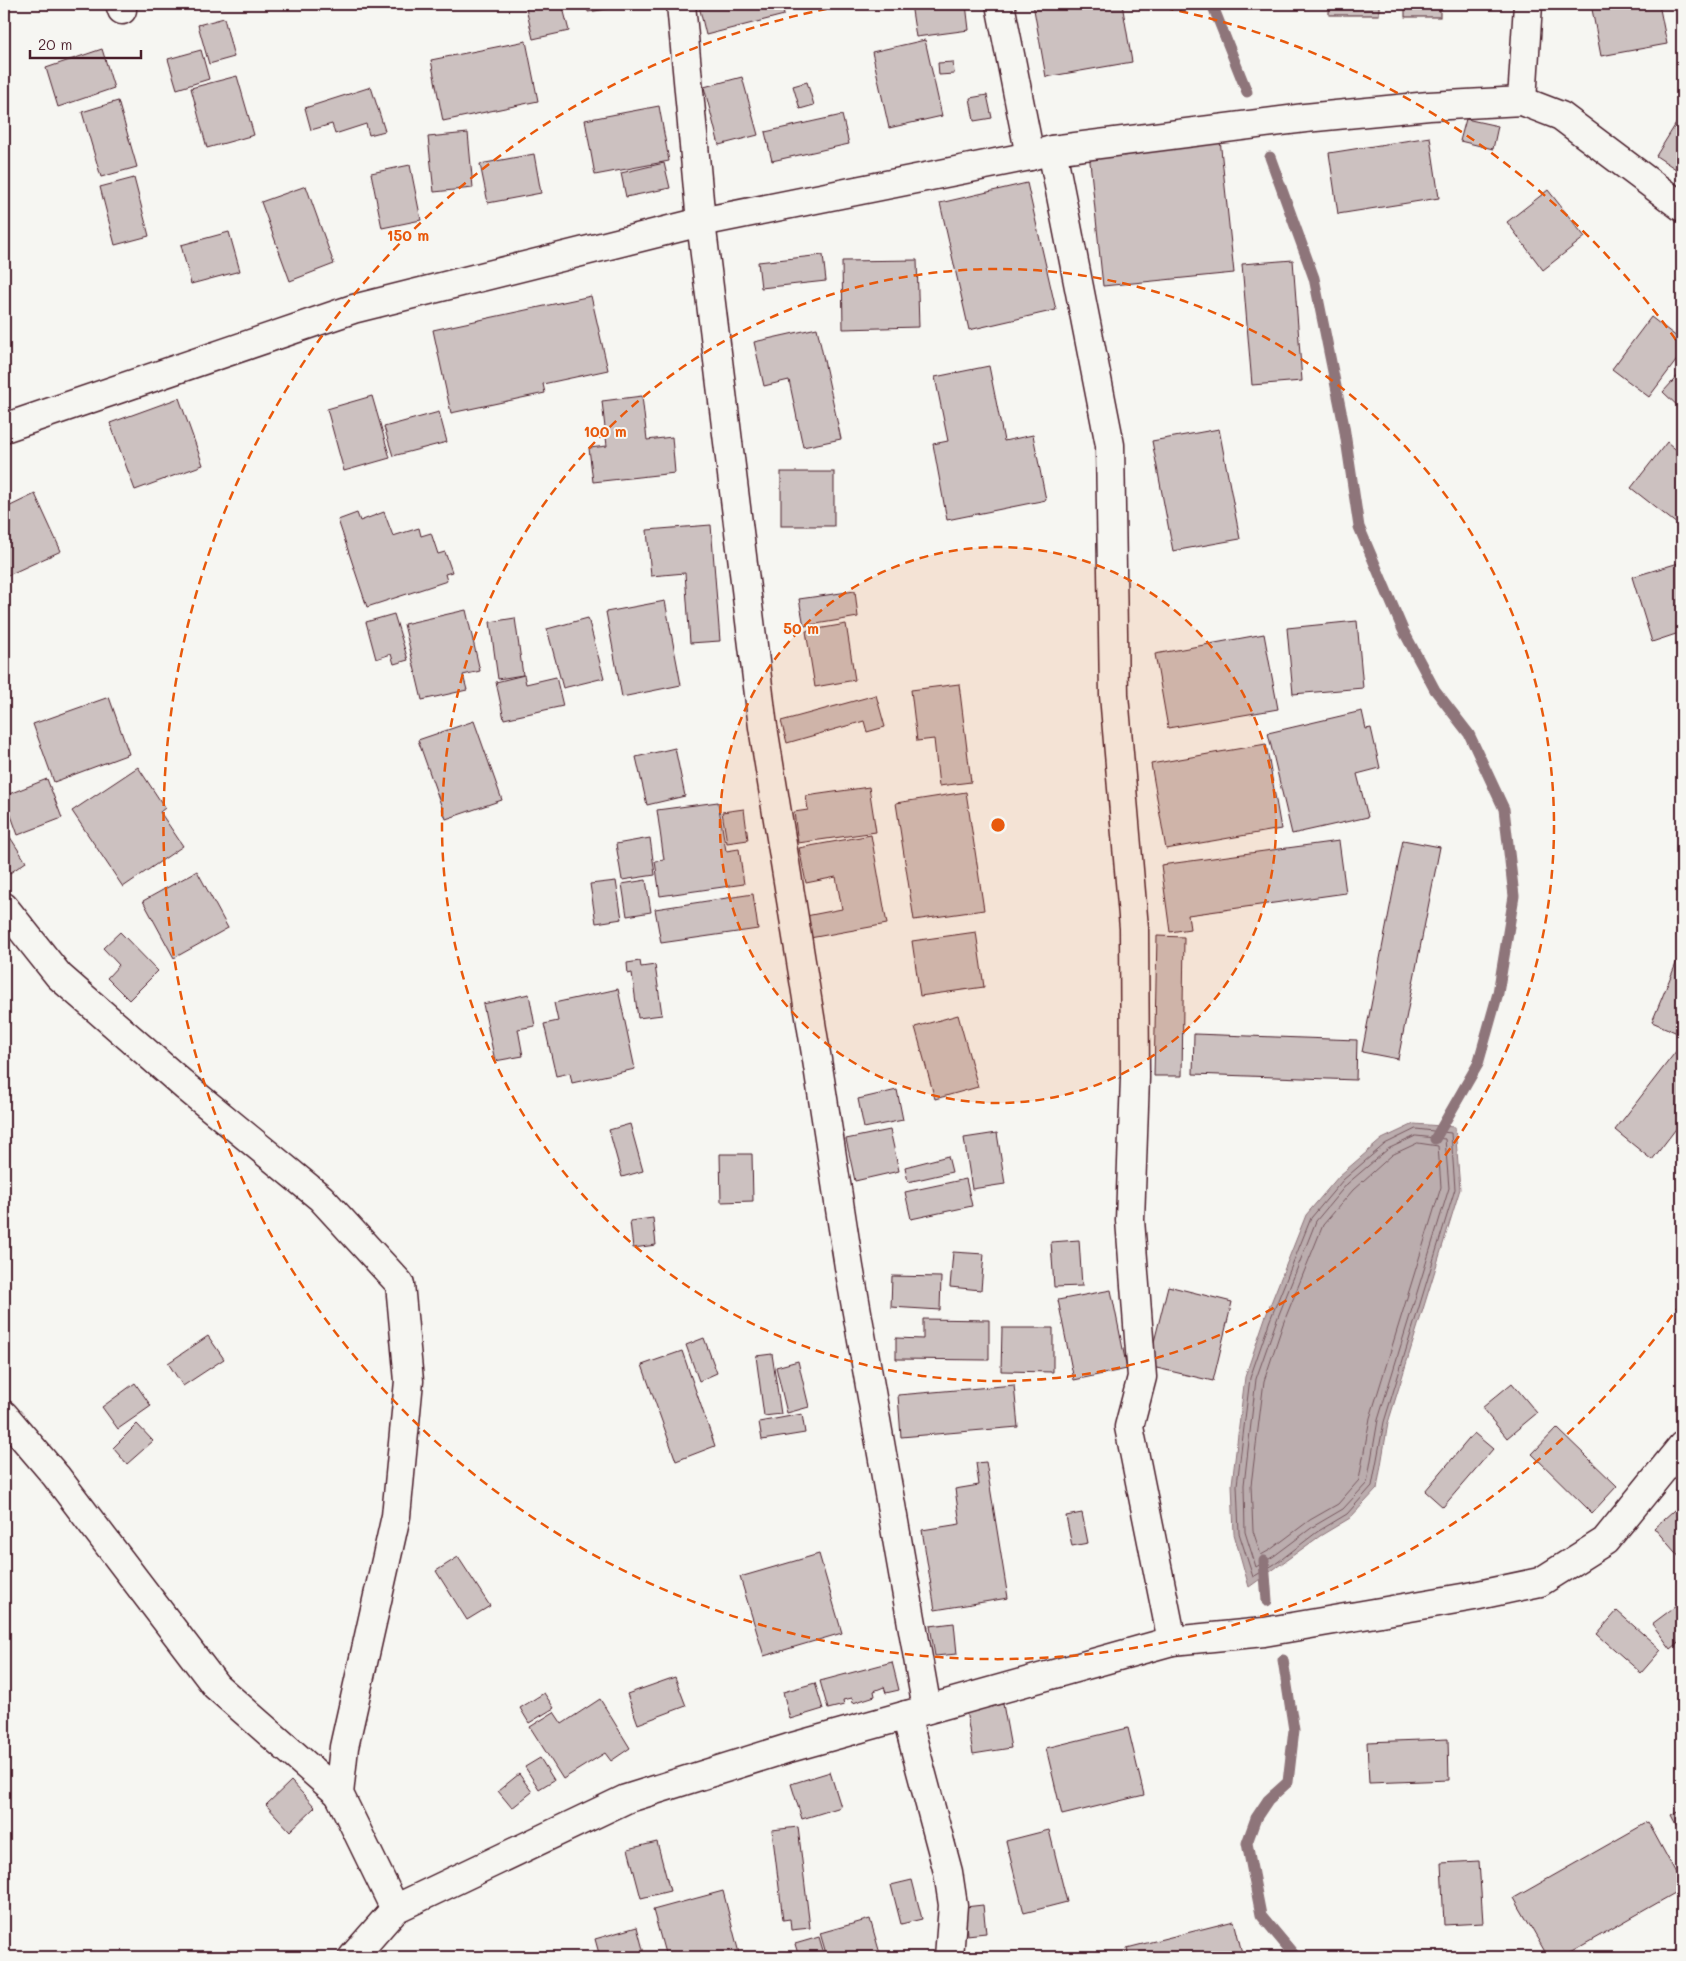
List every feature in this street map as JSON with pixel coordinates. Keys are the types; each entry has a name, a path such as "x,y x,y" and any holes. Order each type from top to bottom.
{"street":[{"path":"681,4 701,222 765,737 818,1060 916,1712 953,1905 949,1957"},
{"path":"1000,4 1041,153 1110,446 1114,695 1134,928 1135,1078 1130,1220 1142,1377 1129,1427 1172,1641"},
{"path":"1522,101 1528,4"},
{"path":"4,428 353,309 701,222 1041,153 1315,117 1428,106 1522,101 1561,116 1682,207"},
{"path":"4,907 59,976 186,1087 321,1198 400,1284 409,1381 396,1516 344,1747 339,1794"},
{"path":"4,1415 56,1476 216,1686 339,1794 395,1909"},
{"path":"353,1957 395,1909 626,1799 789,1748 1172,1641 1300,1627 1474,1596 1540,1582 1605,1541 1682,1446"}],"water":[{"path":"1414,1124 1455,1127 1460,1189 1388,1423 1377,1489 1350,1518 1320,1536 1249,1587 1234,1534 1232,1484 1245,1377 1265,1318 1306,1215 1339,1176 1382,1139"}],"building":[{"path":"525,4 562,4 569,31 533,39"},
{"path":"587,4 612,4 613,8 588,12"},
{"path":"707,4 782,4 784,15 706,35 699,6"},
{"path":"911,4 966,4 969,30 916,37"},
{"path":"1033,4 1122,4 1132,62 1046,77"},
{"path":"1329,4 1379,4 1379,15 1329,15"},
{"path":"1405,4 1440,4 1440,17 1405,17"},
{"path":"1591,4 1659,4 1667,44 1601,56"},
{"path":"224,18 234,57 209,64 198,25"},
{"path":"925,40 942,116 889,128 872,52"},
{"path":"526,41 538,101 443,121 431,60"},
{"path":"102,49 114,88 58,107 46,68"},
{"path":"201,50 209,79 177,89 168,59"},
{"path":"953,62 954,74 939,75 938,63"},
{"path":"237,76 254,135 207,148 191,88"},
{"path":"742,77 758,135 719,145 704,87"},
{"path":"807,82 814,105 800,109 793,86"},
{"path":"371,87 385,131 369,135 366,124 335,134 332,124 311,130 305,108"},
{"path":"987,95 992,118 974,121 970,98"},
{"path":"118,101 137,167 101,177 82,112"},
{"path":"659,106 669,161 595,175 585,120"},
{"path":"1682,114 1682,173 1656,156"},
{"path":"842,115 849,144 772,161 765,132"},
{"path":"1466,119 1498,126 1493,149 1460,141"},
{"path":"468,133 473,188 434,192 428,137"},
{"path":"1430,137 1439,198 1338,214 1329,153"},
{"path":"1220,139 1234,273 1103,286 1089,152"},
{"path":"534,154 541,193 488,203 480,164"},
{"path":"664,163 670,188 626,197 621,173"},
{"path":"410,165 421,220 382,228 371,173"},
{"path":"134,178 149,236 115,245 100,187"},
{"path":"1027,183 1056,310 969,330 940,203"},
{"path":"306,186 334,264 290,281 261,202"},
{"path":"1548,190 1585,237 1543,270 1507,222"},
{"path":"229,232 240,271 191,284 181,245"},
{"path":"823,255 826,281 761,288 758,262"},
{"path":"917,260 919,327 843,329 842,261"},
{"path":"1293,260 1302,381 1252,385 1242,264"},
{"path":"591,296 608,370 543,384 545,393 451,413 433,330"},
{"path":"1651,317 1682,341 1682,353 1649,397 1612,369"},
{"path":"817,328 841,439 803,447 789,380 764,386 754,342"},
{"path":"989,366 1004,441 1033,435 1046,500 947,520 933,444 948,441 935,377"},
{"path":"1682,371 1682,410 1663,392"},
{"path":"372,396 390,458 344,471 327,409"},
{"path":"642,396 647,440 672,437 675,473 593,482 589,448 607,446 602,401"},
{"path":"179,398 203,465 135,490 110,423"},
{"path":"439,412 447,442 393,456 384,427"},
{"path":"1219,429 1240,539 1173,551 1152,441"},
{"path":"1667,442 1680,453 1682,450 1682,528 1631,488"},
{"path":"781,472 834,472 834,526 781,526"},
{"path":"35,494 61,551 4,577 4,509"},
{"path":"384,512 393,536 419,528 421,536 431,533 438,554 445,552 452,572 445,574 447,581 367,607 338,520 357,513 360,521"},
{"path":"711,525 720,641 690,643 685,573 651,576 647,530"},
{"path":"1682,562 1682,632 1652,642 1632,577"},
{"path":"855,591 858,617 804,626 799,599"},
{"path":"665,601 681,685 622,697 606,612"},
{"path":"466,610 480,671 463,675 467,690 422,700 404,624"},
{"path":"394,614 408,660 394,664 391,654 376,659 366,622"},
{"path":"515,618 523,675 498,679 490,622"},
{"path":"588,618 604,678 563,688 547,629"},
{"path":"1357,621 1363,688 1293,694 1287,628"},
{"path":"846,624 855,680 815,687 806,631"},
{"path":"1264,634 1278,709 1168,728 1155,654"},
{"path":"524,675 526,684 556,677 563,706 504,719 496,682"},
{"path":"959,684 971,782 939,786 934,739 917,741 911,690"},
{"path":"876,695 885,727 867,732 864,721 787,743 781,721"},
{"path":"109,697 129,754 54,782 33,724"},
{"path":"1362,711 1366,729 1371,728 1380,768 1357,774 1368,817 1292,834 1268,733"},
{"path":"474,721 502,800 446,819 418,740"},
{"path":"1266,744 1281,829 1166,849 1151,764"},
{"path":"675,748 685,796 647,805 636,757"},
{"path":"138,767 165,808 160,812 183,846 123,887 72,811"},
{"path":"47,779 62,818 18,835 4,796"},
{"path":"869,787 876,832 798,843 794,812 808,810 806,796"},
{"path":"966,792 984,910 914,920 896,803"},
{"path":"718,802 726,851 739,849 744,884 660,896 655,861 664,860 657,810"},
{"path":"744,809 748,840 727,843 722,812"},
{"path":"8,834 26,862 4,877 4,836"},
{"path":"871,835 887,924 810,938 806,916 842,909 836,877 806,883 799,848"},
{"path":"650,838 655,875 622,880 616,844"},
{"path":"1403,840 1440,847 1398,1059 1362,1052"},
{"path":"1339,841 1346,893 1188,915 1190,929 1170,932 1161,865"},
{"path":"197,871 228,928 174,958 143,901"},
{"path":"646,880 651,912 627,916 622,884"},
{"path":"616,881 622,919 596,923 590,884"},
{"path":"753,894 758,929 661,943 655,909"},
{"path":"120,932 158,971 129,1000 107,978 119,965 103,948"},
{"path":"976,932 984,987 920,996 912,941"},
{"path":"1157,936 1184,937 1182,1076 1154,1076"},
{"path":"1682,949 1682,1035 1652,1022"},
{"path":"640,961 641,967 655,965 662,1015 638,1018 632,973 628,974 627,963"},
{"path":"618,989 635,1069 572,1083 570,1073 556,1076 544,1024 558,1021 554,1003"},
{"path":"529,994 535,1026 518,1029 523,1056 495,1061 483,1004"},
{"path":"958,1015 978,1087 935,1099 915,1027"},
{"path":"1194,1034 1357,1040 1356,1080 1193,1074"},
{"path":"1677,1050 1682,1055 1682,1121 1652,1160 1615,1130"},
{"path":"897,1090 903,1120 864,1128 858,1099"},
{"path":"630,1124 643,1171 622,1177 609,1130"},
{"path":"890,1130 899,1171 855,1181 846,1139"},
{"path":"997,1133 1005,1184 972,1189 964,1138"},
{"path":"720,1154 752,1154 753,1201 721,1202"},
{"path":"948,1156 952,1172 908,1182 905,1167"},
{"path":"966,1179 972,1206 911,1219 905,1192"},
{"path":"653,1218 656,1245 633,1248 630,1221"},
{"path":"1079,1240 1082,1286 1054,1287 1051,1242"},
{"path":"953,1252 984,1254 981,1290 950,1287"},
{"path":"892,1276 941,1277 940,1310 891,1307"},
{"path":"1168,1286 1232,1302 1213,1381 1148,1366"},
{"path":"1111,1290 1127,1369 1074,1380 1058,1300"},
{"path":"923,1319 989,1320 989,1360 896,1359 896,1338 923,1339"},
{"path":"1002,1328 1053,1328 1053,1372 1001,1371"},
{"path":"208,1336 224,1359 183,1386 168,1363"},
{"path":"704,1338 717,1373 699,1381 686,1345"},
{"path":"682,1351 715,1446 676,1461 642,1365"},
{"path":"772,1354 781,1414 764,1416 756,1356"},
{"path":"798,1361 809,1407 787,1413 776,1367"},
{"path":"135,1383 151,1406 118,1429 102,1407"},
{"path":"1512,1383 1537,1413 1507,1438 1482,1408"},
{"path":"1014,1385 1018,1427 901,1437 898,1395"},
{"path":"802,1414 805,1433 762,1440 759,1422"},
{"path":"137,1424 153,1441 127,1464 113,1448"},
{"path":"1557,1428 1617,1486 1592,1513 1532,1454"},
{"path":"1474,1433 1493,1449 1443,1507 1425,1491"},
{"path":"986,1462 1008,1598 935,1610 922,1530 960,1524 955,1489 979,1485 976,1463"},
{"path":"1682,1503 1682,1560 1654,1528"},
{"path":"1082,1513 1088,1543 1072,1546 1066,1516"},
{"path":"819,1554 842,1633 764,1656 740,1577"},
{"path":"458,1557 490,1606 467,1620 436,1571"},
{"path":"1676,1606 1682,1614 1682,1640 1671,1649 1652,1624"},
{"path":"1617,1611 1661,1650 1641,1673 1597,1634"},
{"path":"954,1623 957,1654 935,1656 930,1626"},
{"path":"892,1662 899,1690 886,1693 884,1687 874,1691 875,1696 853,1703 852,1698 843,1700 844,1705 828,1709 820,1681"},
{"path":"675,1677 686,1706 638,1724 627,1694"},
{"path":"815,1683 823,1709 790,1719 783,1692"},
{"path":"544,1693 554,1708 529,1723 520,1708"},
{"path":"600,1699 630,1748 611,1761 605,1753 563,1779 530,1727 554,1712 562,1724"},
{"path":"1003,1704 1011,1748 973,1754 966,1710"},
{"path":"1128,1728 1144,1795 1062,1815 1046,1748"},
{"path":"1448,1739 1449,1780 1369,1783 1367,1742"},
{"path":"540,1758 554,1780 539,1789 525,1767"},
{"path":"830,1772 841,1807 802,1819 791,1784"},
{"path":"519,1774 532,1792 512,1808 498,1791"},
{"path":"291,1781 315,1807 290,1831 266,1805"},
{"path":"1682,1809 1682,1836 1671,1815"},
{"path":"1648,1822 1682,1884 1682,1889 1562,1957 1548,1957 1514,1898"},
{"path":"798,1827 810,1928 791,1930 790,1919 783,1920 772,1830"},
{"path":"1049,1830 1067,1902 1024,1913 1006,1841"},
{"path":"657,1842 670,1891 641,1898 628,1849"},
{"path":"1479,1861 1483,1923 1444,1925 1441,1863"},
{"path":"912,1880 922,1919 901,1924 891,1885"},
{"path":"723,1891 740,1957 666,1957 653,1910"},
{"path":"983,1905 986,1933 967,1935 965,1907"},
{"path":"870,1919 881,1957 827,1957 820,1933"},
{"path":"1234,1921 1243,1957 1129,1957 1127,1948"},
{"path":"637,1927 645,1957 600,1957 595,1939"},
{"path":"819,1937 825,1957 799,1957 795,1944"}],"waterway":[{"path":"1212,4 1247,92"},
{"path":"1270,157 1314,278 1344,426 1359,527 1403,630 1435,690 1469,734 1504,809 1514,896 1498,993 1478,1064 1435,1139"},
{"path":"1264,1561 1267,1601"},
{"path":"1283,1660 1294,1730 1288,1782 1268,1800 1256,1818 1247,1843 1261,1915 1296,1957"},
{"path":"1675,1957 1682,1951"}]}
